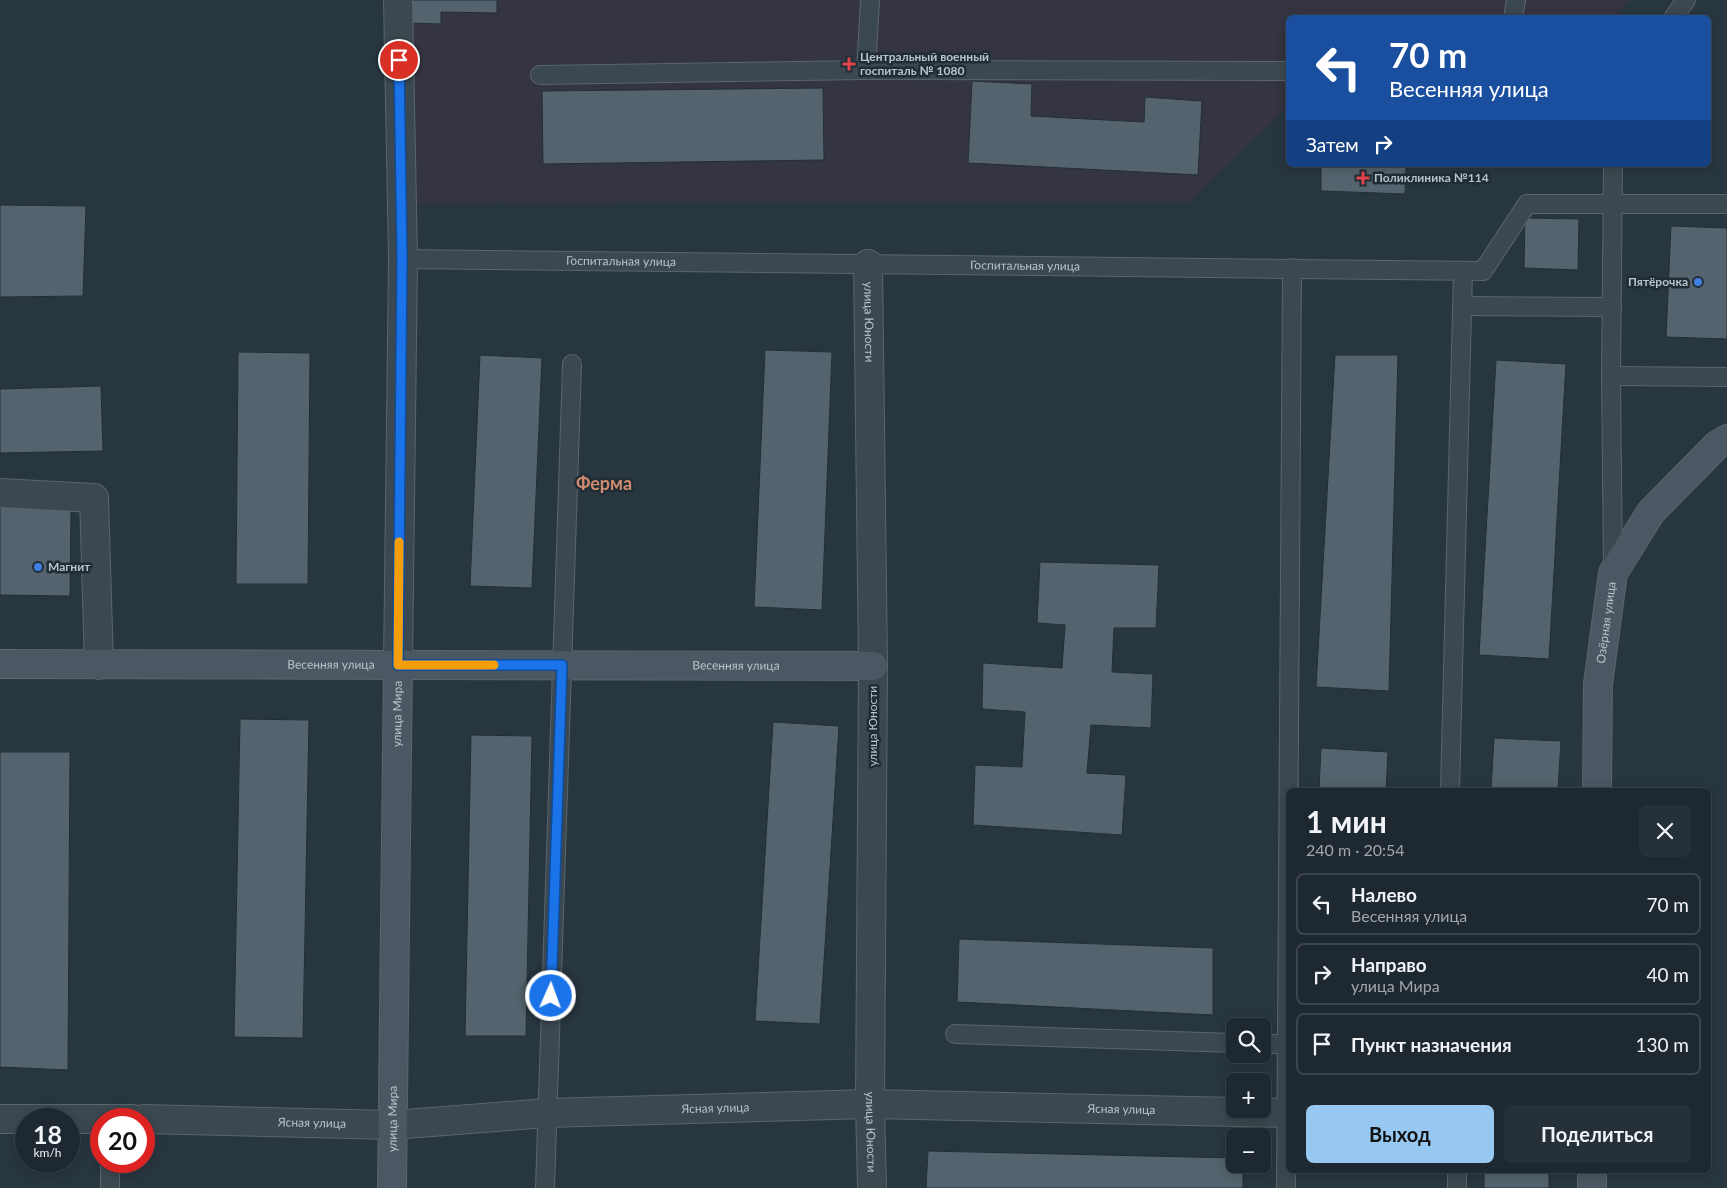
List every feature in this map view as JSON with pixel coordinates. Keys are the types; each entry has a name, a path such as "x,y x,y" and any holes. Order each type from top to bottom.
{"street":[{"name":"улица Мира","path":"392,1188 402,259 398,0"},
{"name":"улица Юности","path":"868,264 873,666 870,1104 872,1188"},
{"name":"Озёрная улица","path":"1597,788 1598,684 1613,573 1651,512 1717,445 1727,439"},
{"path":"0,494 94,498 99,665"},
{"name":"Весенняя улица","path":"0,664 873,666"},
{"name":"Ясная улица","path":"155,1119 393,1124 547,1113 870,1104 1286,1113"},
{"path":"0,1119 90,1118"},
{"path":"1592,1173 1592,1188"}],"lane":[{"path":"866,70 870,0"},
{"path":"1514,15 1516,0"},
{"path":"1675,15 1686,0"},
{"path":"540,75 866,70 1264,73 1286,71"},
{"path":"1613,573 1611,376 1614,167"},
{"name":"Госпитальная улица","path":"402,259 1292,268 1462,272 1483,271 1527,204 1613,202"},
{"path":"1613,202 1727,204"},
{"path":"1289,788 1292,268"},
{"path":"1450,788 1462,272"},
{"path":"1462,306 1612,306"},
{"path":"545,1188 572,364"},
{"path":"1611,376 1727,377"},
{"path":"955,1034 1226,1043"},
{"path":"1271,1044 1286,1044"},
{"path":"110,1173 110,1188"},
{"path":"1286,1173 1286,1188"},
{"path":"1457,1173 1457,1188"}],"shaded area":[{"name":"Центральный военный госпиталь № 1080","path":"410,0 1629,0 1618,15 1286,15 1286,108 1190,202 412,203"}],"building":[{"path":"410,0 497,0 497,13 441,12 441,24 409,23"},
{"path":"972,81 1032,84 1031,116 1144,122 1145,97 1202,101 1198,175 968,163"},
{"path":"823,88 824,160 543,164 542,91"},
{"name":"Поликлиника №114","path":"1321,167 1406,167 1405,194 1321,191"},
{"path":"0,205 86,206 83,296 0,297"},
{"path":"1525,218 1579,219 1578,270 1524,268"},
{"name":"Пятёрочка","path":"1671,226 1727,228 1727,339 1666,337"},
{"path":"765,350 832,352 822,610 754,607"},
{"path":"238,352 310,353 308,584 236,584"},
{"path":"480,355 542,358 532,588 470,586"},
{"path":"1335,355 1398,355 1389,691 1316,687"},
{"path":"1496,360 1566,364 1549,659 1479,655"},
{"path":"101,386 103,451 0,453 0,389"},
{"path":"0,506 71,508 70,596 0,595"},
{"path":"1040,562 1159,565 1156,628 1114,628 1112,672 1153,674 1151,728 1091,725 1087,773 1126,775 1122,835 973,825 975,765 1022,767 1025,712 982,709 983,663 1062,668 1065,625 1037,623"},
{"path":"240,719 309,720 303,1038 234,1037"},
{"path":"773,722 839,726 820,1024 755,1021"},
{"path":"471,735 532,736 526,1036 465,1036"},
{"path":"1494,738 1561,741 1558,788 1491,788"},
{"path":"1321,748 1388,752 1386,788 1319,788"},
{"path":"0,752 70,752 68,1070 0,1067"},
{"path":"959,939 1213,948 1213,1015 957,1002"},
{"path":"928,1151 1226,1158 1226,1173 1243,1173 1243,1188 926,1188"},
{"path":"1484,1173 1549,1173 1549,1188 1484,1188"}],"slow traffic":[{"path":"399,542 398,665 494,665"}],"place":[{"name":"Центральный военный госпиталь № 1080","path":"849,64"},
{"name":"Поликлиника №114","path":"1363,178"},
{"name":"Пятёрочка","path":"1698,282"},
{"name":"Магнит","path":"38,567"}],"district":[{"name":"Ферма","path":"604,484"}],"route":[{"path":"399,60 402,259 398,665 562,665 551,996"}]}
